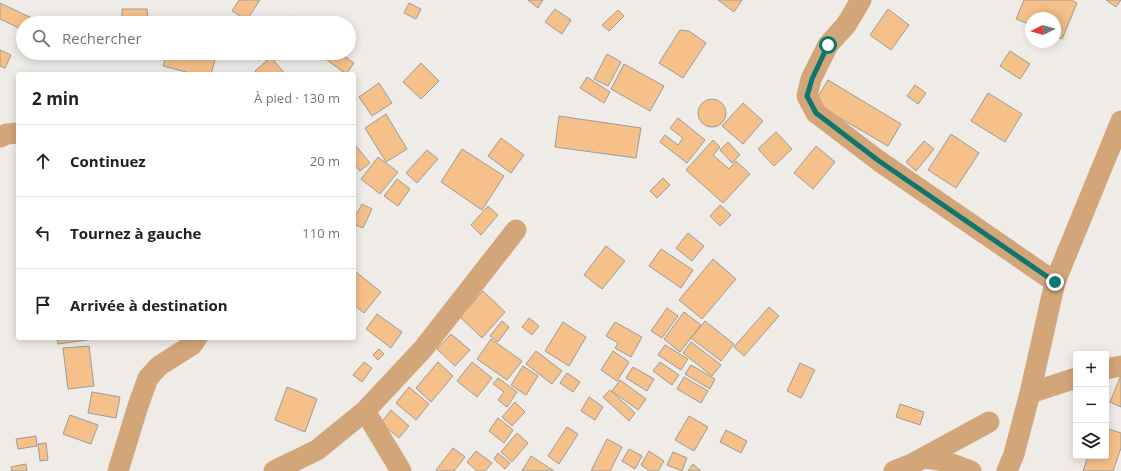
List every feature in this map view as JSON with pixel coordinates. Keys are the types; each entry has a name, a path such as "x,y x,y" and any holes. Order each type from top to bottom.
{"street":[{"path":"861,0 846,26 828,45 812,79 807,96 816,113 879,161 1055,282"},
{"path":"1007,471 1014,454 1030,394 1055,282 1121,121"},
{"path":"0,137 16,133"},
{"path":"274,471 317,450 365,410 423,349 516,230"},
{"path":"118,471 148,378 159,366 192,345 196,340"},
{"path":"1109,368 1121,366"},
{"path":"1030,394 1073,379"},
{"path":"365,410 401,471"},
{"path":"894,471 925,458 989,422"},
{"path":"925,458 944,461 971,471"}],"building":[{"path":"239,0 260,0 250,16 240,16 232,11"},
{"path":"528,0 543,0 538,8"},
{"path":"718,0 742,0 734,12"},
{"path":"1024,0 1071,0 1077,3 1062,39 1061,12 1025,12 1025,23 1016,19"},
{"path":"1106,0 1121,0 1116,7"},
{"path":"0,3 28,16 16,16 16,27 0,19"},
{"path":"409,3 421,9 416,19 404,13"},
{"path":"122,9 147,9 148,16 122,16"},
{"path":"555,9 571,20 562,34 545,22"},
{"path":"888,9 909,25 891,50 870,35"},
{"path":"618,10 624,16 609,31 602,25"},
{"path":"680,30 689,31 706,43 683,78 659,63"},
{"path":"0,50 11,55 5,68 0,66"},
{"path":"1010,51 1030,64 1020,79 1000,66"},
{"path":"607,54 621,62 608,86 594,79"},
{"path":"165,60 215,60 212,72 186,72 163,66"},
{"path":"268,60 273,60 283,72 256,72"},
{"path":"327,60 350,60 354,63 347,72 343,72"},
{"path":"421,63 439,81 421,99 403,82"},
{"path":"624,64 664,86 650,111 611,89"},
{"path":"587,77 610,92 604,103 580,88"},
{"path":"828,80 901,124 888,146 814,103"},
{"path":"379,83 392,103 372,116 359,97"},
{"path":"915,85 926,93 918,104 907,96"},
{"path":"988,93 1022,114 1005,142 971,121"},
{"path":"712,99 722,103 726,113 722,123 712,127 702,123 698,113 702,103"},
{"path":"743,103 763,121 743,144 722,126"},
{"path":"386,114 407,149 386,162 365,128"},
{"path":"559,116 641,128 636,158 555,147"},
{"path":"678,118 705,140 687,163 660,142 665,135 678,145 683,138 670,128"},
{"path":"776,132 792,149 774,166 758,149"},
{"path":"951,134 979,153 956,188 928,170"},
{"path":"501,138 524,155 511,173 488,156"},
{"path":"713,140 720,147 713,155 729,169 736,161 750,174 723,203 686,170"},
{"path":"924,141 934,149 916,171 906,162"},
{"path":"728,142 740,155 732,163 720,150"},
{"path":"356,146 370,163 360,171 356,166"},
{"path":"816,146 835,162 813,189 794,173"},
{"path":"462,149 504,176 482,210 441,182"},
{"path":"427,150 438,159 417,183 406,173"},
{"path":"378,157 398,172 380,194 361,179"},
{"path":"663,178 670,185 657,198 650,191"},
{"path":"397,179 410,189 398,206 384,196"},
{"path":"362,204 372,209 363,228 356,225 356,215"},
{"path":"720,205 731,215 720,226 710,216"},
{"path":"488,206 498,215 481,235 471,225"},
{"path":"688,233 704,246 692,261 676,248"},
{"path":"606,246 625,261 602,289 584,275"},
{"path":"661,249 693,270 681,288 649,266"},
{"path":"713,259 736,279 702,319 679,300"},
{"path":"356,272 381,292 364,313 356,307"},
{"path":"483,291 505,312 482,338 460,317"},
{"path":"769,307 779,316 744,356 734,347"},
{"path":"667,308 678,316 662,338 651,331"},
{"path":"684,312 701,325 680,352 664,339"},
{"path":"377,314 402,332 391,348 366,329"},
{"path":"529,318 539,326 532,335 522,327"},
{"path":"502,321 509,327 498,342 490,336"},
{"path":"705,321 734,344 721,361 691,338"},
{"path":"563,322 586,337 569,366 545,351"},
{"path":"615,322 642,337 631,357 615,348 618,343 606,336"},
{"path":"451,334 470,350 455,366 437,349"},
{"path":"491,339 522,361 507,380 477,359"},
{"path":"57,340 86,340 58,344"},
{"path":"691,342 721,365 712,376 683,353"},
{"path":"665,345 688,359 681,370 658,355"},
{"path":"89,346 94,386 68,389 63,348"},
{"path":"379,349 384,354 378,360 373,355"},
{"path":"536,351 562,371 552,384 526,364"},
{"path":"613,351 629,362 617,381 601,370"},
{"path":"364,362 372,368 362,382 353,375"},
{"path":"438,362 453,376 431,402 416,388"},
{"path":"472,362 492,378 477,397 457,381"},
{"path":"660,362 679,375 672,385 653,371"},
{"path":"800,363 815,370 801,398 787,391"},
{"path":"691,365 715,379 710,389 685,374"},
{"path":"523,366 538,376 526,395 511,385"},
{"path":"633,367 654,379 647,391 626,378"},
{"path":"567,373 580,382 573,392 560,383"},
{"path":"1121,375 1121,407 1110,402"},
{"path":"684,377 708,391 701,403 677,389"},
{"path":"498,378 517,392 507,407 498,400 504,392 493,384"},
{"path":"620,380 646,399 638,410 612,391"},
{"path":"287,387 317,399 305,432 275,420"},
{"path":"409,387 429,404 416,420 396,403"},
{"path":"610,390 635,413 629,421 603,397"},
{"path":"92,392 120,397 116,418 88,413"},
{"path":"589,397 603,407 595,420 581,411"},
{"path":"515,402 525,412 512,426 502,417"},
{"path":"900,404 924,412 920,425 896,417"},
{"path":"391,410 409,426 399,438 381,423"},
{"path":"70,415 98,425 91,444 63,434"},
{"path":"689,416 708,427 694,451 675,440"},
{"path":"498,418 513,430 504,443 489,431"},
{"path":"567,427 578,434 559,464 548,456"},
{"path":"1109,429 1121,433 1121,448 1113,471 1083,471 1087,459 1109,459"},
{"path":"726,430 747,441 741,453 720,442"},
{"path":"517,433 528,443 512,462 501,452"},
{"path":"36,436 37,446 18,449 16,439"},
{"path":"607,439 622,447 610,471 591,471"},
{"path":"46,443 48,460 40,461 38,444"},
{"path":"453,448 465,457 454,471 436,470"},
{"path":"629,449 642,456 635,469 622,461"},
{"path":"476,451 492,463 485,471 477,471 467,462"},
{"path":"649,451 664,461 658,471 650,471 641,465"},
{"path":"673,452 687,458 682,471 667,465"},
{"path":"498,453 510,463 505,469 494,459"},
{"path":"531,456 554,471 522,471"},
{"path":"26,464 27,471 12,471 11,467"},
{"path":"693,464 701,471 688,471"}],"route":[{"path":"828,45 812,79 807,96 816,113 879,161 1055,282"}]}
